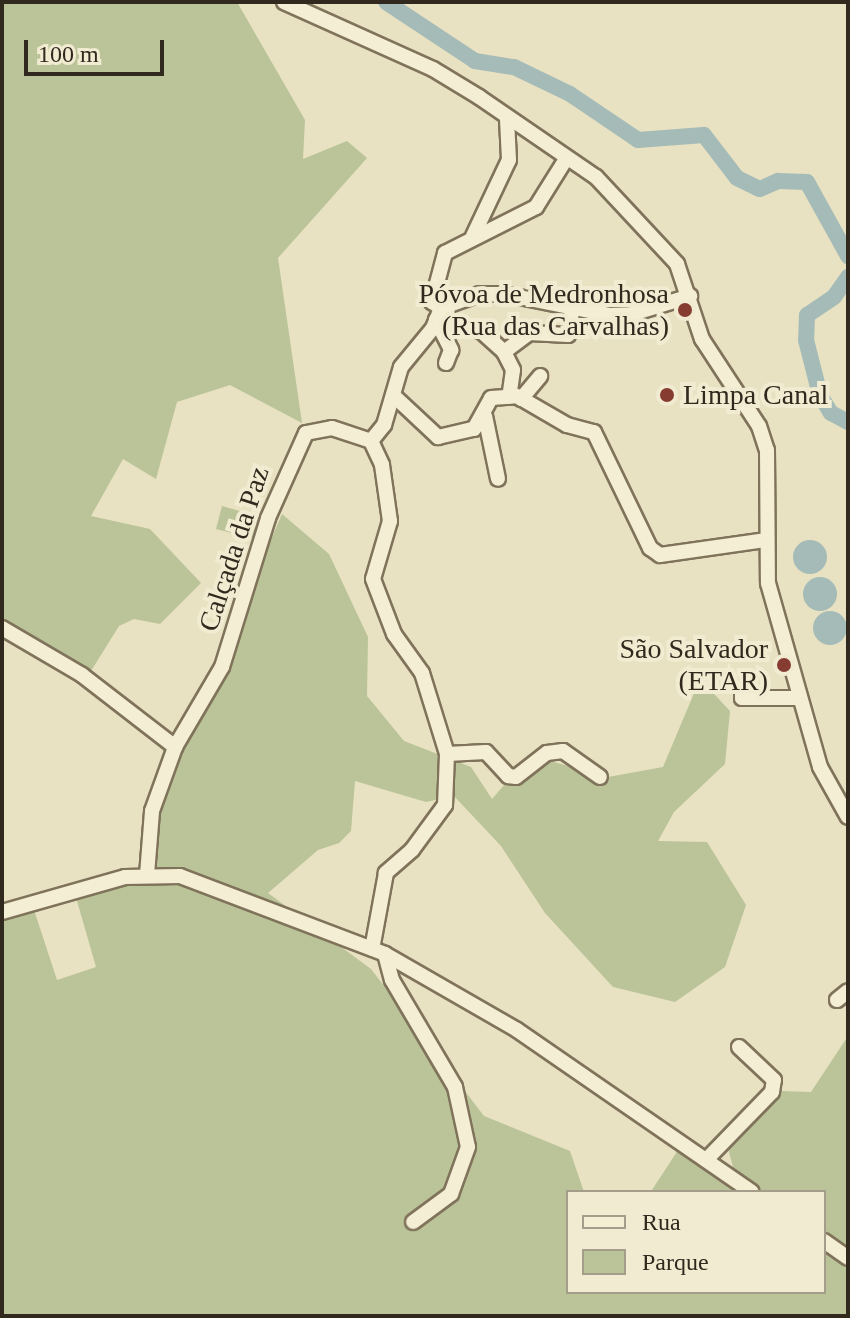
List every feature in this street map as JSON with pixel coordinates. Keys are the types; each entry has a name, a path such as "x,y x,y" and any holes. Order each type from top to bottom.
{"street":[{"path":"284,2 437,71 596,177 640,219 677,264 702,339 759,426 767,450 765,540 768,583 820,767 848,817"},
{"path":"473,236 509,160 507,119"},
{"path":"446,363 451,350 432,302 445,253 473,236 536,207 566,159"},
{"path":"413,1222 451,1194 468,1147 455,1087 392,980 379,952 386,873 412,850 445,805 447,754 422,673 394,634 373,579 390,521 382,465 371,441 384,425 401,367 439,314 480,294 504,294 632,314 690,296"},
{"path":"504,352 529,333 568,335 573,307"},
{"path":"439,314 481,331 504,352 513,370 515,398"},
{"path":"515,398 540,376"},
{"path":"393,395 438,437 465,433 485,416"},
{"path":"498,479 485,416 491,398 515,398 567,425 594,432 650,548 660,555 765,540"},
{"name":"Calçada da Paz","path":"147,875 152,811 175,747 222,667 297,443 306,433 332,428 371,441"},
{"path":"2,628 82,675 175,747"},
{"path":"742,693 742,698 799,698"},
{"path":"447,754 486,752 508,776 516,777 547,753 563,751 600,777"},
{"path":"2,912 125,877 180,876 379,952 517,1030 749,1190"},
{"path":"706,1160 772,1092 774,1080 739,1047"},
{"path":"826,1242 848,1258"}],"green space":[{"path":"2,2 237,2 305,120 303,159 347,141 367,158 278,258 302,423 230,385 177,402 156,479 123,459 91,516 150,529 201,583 160,624 134,619 119,626 91,671 2,622"},
{"path":"222,506 261,517 255,539 216,529"},
{"path":"282,514 329,554 368,637 367,696 404,741 471,767 492,799 505,784 550,761 608,777 663,767 700,679 730,711 725,764 674,812 658,841 707,842 746,905 725,967 675,1002 613,987 545,913 501,846 454,796 426,802 355,781 351,831 339,843 318,850 268,893 371,969 484,1116 570,1151 583,1190 566,1190 566,1294 826,1294 826,1190 652,1190 678,1150 734,1171 728,1148 780,1091 811,1092 848,1036 848,1316 2,1316 2,920 34,910 57,980 96,967 75,894 147,875 168,780"}],"water":[{"path":"810,540 822,545 827,557 822,569 810,574 798,569 793,557 798,545"},
{"path":"820,577 832,582 837,594 832,606 820,611 808,606 803,594 808,582"},
{"path":"830,611 842,616 847,628 842,640 830,645 818,640 813,628 818,616"}],"waterway":[{"path":"386,2 475,61 514,67 570,94 638,140 704,135 737,178 760,189 778,181 807,182 848,256"},
{"path":"848,277 834,297 807,315 806,340 820,395 831,413 848,422"}],"place":[{"name":"Póvoa de Medronhosa (Rua das Carvalhas)","path":"685,310"},
{"name":"Limpa Canal","path":"667,395"},
{"name":"São Salvador (ETAR)","path":"784,665"}]}
